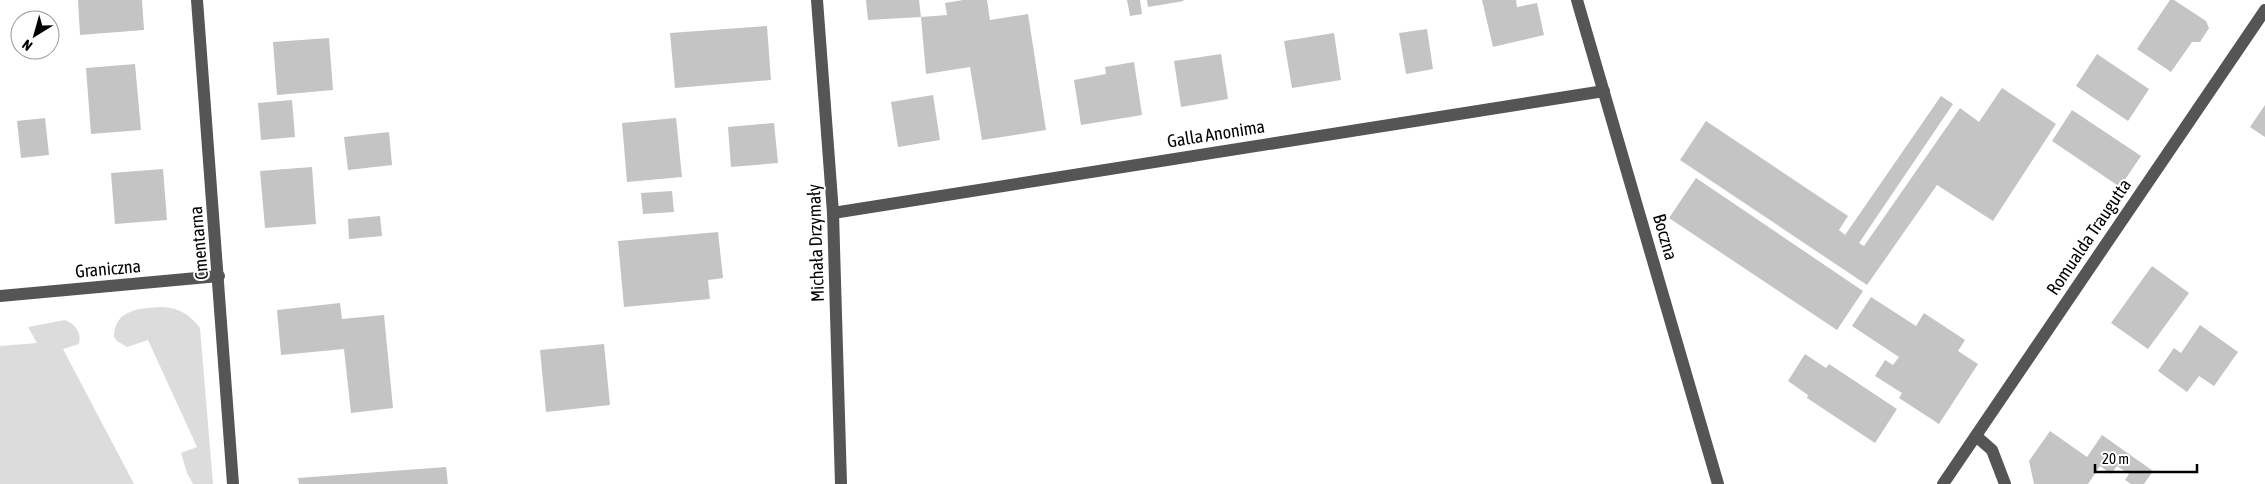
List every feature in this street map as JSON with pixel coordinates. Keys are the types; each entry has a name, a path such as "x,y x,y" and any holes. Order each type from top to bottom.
{"street":[{"name":"Cmentarna","path":"197,0 233,484"},
{"name":"Michała Drzymały","path":"817,0 833,213 841,484"},
{"name":"Boczna","path":"1578,0 1718,484"},
{"name":"Romualda Traugutta","path":"1944,484 2265,10"},
{"name":"Galla Anonima","path":"833,213 1604,91"},
{"name":"Graniczna","path":"0,296 219,276"},
{"path":"1976,436 1992,450 2005,484"}],"shaded area":[{"path":"162,307 184,313 200,328 213,484 193,484 187,473 181,453 197,447 148,340 127,347 114,337 115,328 124,315 146,308"},
{"path":"65,320 77,329 80,340 79,344 63,349 134,484 0,484 0,346 37,343 28,327"}],"building":[{"path":"78,0 142,0 144,30 80,35"},
{"path":"866,0 919,0 921,17 868,20"},
{"path":"963,0 987,0 990,20 1028,14 1046,130 982,140 970,67 926,74 921,17 947,15 945,3"},
{"path":"1127,0 1140,0 1142,14 1130,16"},
{"path":"1147,0 1183,0 1184,1 1148,7"},
{"path":"1482,0 1516,0 1517,7 1537,3 1544,35 1493,47"},
{"path":"2170,0 2174,0 2206,21 2209,28 2200,42 2192,42 2171,72 2137,49"},
{"path":"767,26 771,80 675,88 670,33"},
{"path":"1427,29 1433,69 1406,74 1399,33"},
{"path":"1334,33 1341,80 1292,88 1284,41"},
{"path":"329,38 333,90 277,95 273,42"},
{"path":"1221,54 1228,99 1181,107 1174,61"},
{"path":"2097,54 2149,89 2128,121 2076,86"},
{"path":"1134,62 1142,115 1081,125 1074,80 1106,74 1105,67"},
{"path":"135,64 141,130 91,134 86,68"},
{"path":"2002,88 2056,124 1993,221 1937,185 1867,285 1680,160 1706,121 1848,216 1839,230 1845,235 1941,96 1953,104 1859,243 1864,246 1960,108 1979,122"},
{"path":"933,95 940,140 898,147 891,102"},
{"path":"292,100 295,137 261,140 258,103"},
{"path":"2265,105 2265,137 2250,127"},
{"path":"2072,110 2141,156 2120,187 2052,141"},
{"path":"45,118 49,155 21,158 17,121"},
{"path":"676,118 682,177 627,182 622,123"},
{"path":"774,123 778,163 731,167 728,127"},
{"path":"389,132 392,165 348,170 344,137"},
{"path":"312,167 316,224 265,228 260,171"},
{"path":"163,169 167,220 115,224 111,173"},
{"path":"1696,178 1863,291 1837,330 1669,218"},
{"path":"672,191 674,212 643,214 641,193"},
{"path":"380,216 382,236 349,239 348,219"},
{"path":"718,232 723,278 708,280 710,299 624,307 618,241"},
{"path":"2152,266 2189,293 2148,349 2111,323"},
{"path":"1871,297 1916,326 1924,313 1965,340 1958,351 1978,364 1939,424 1899,398 1902,393 1875,376 1885,360 1893,365 1899,357 1852,326"},
{"path":"340,303 342,319 384,315 393,408 351,413 344,349 281,355 277,310"},
{"path":"2200,325 2238,352 2214,386 2199,376 2187,392 2158,371 2174,348 2181,353"},
{"path":"604,344 610,405 546,412 540,350"},
{"path":"1805,354 1826,368 1829,364 1897,409 1875,443 1807,398 1808,395 1788,381"},
{"path":"2050,431 2087,457 2102,435 2153,471 2144,484 2131,484 2125,480 2129,474 2117,466 2111,474 2100,466 2088,484 2034,484 2029,461"},
{"path":"446,467 448,484 299,484 298,478"}]}
